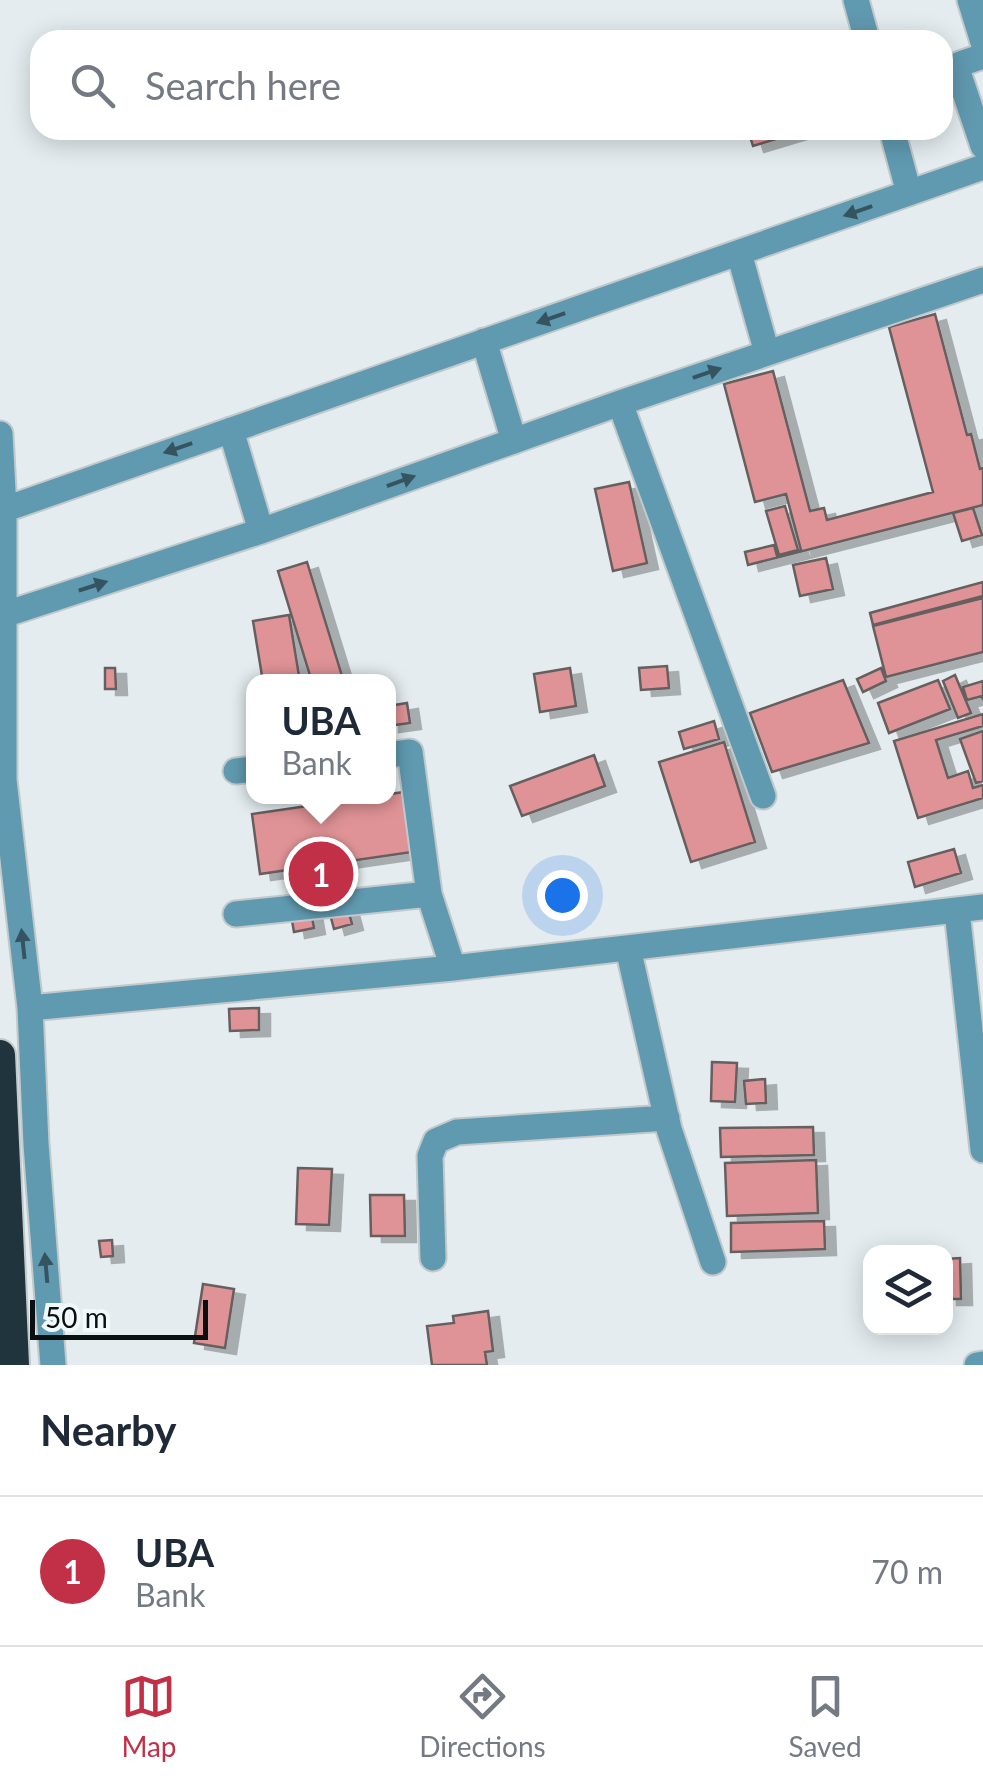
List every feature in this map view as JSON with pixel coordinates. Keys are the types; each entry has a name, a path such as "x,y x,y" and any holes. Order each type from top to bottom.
{"highway":[{"path":"0,1054 14,1365"}],"street":[{"path":"856,0 864,30"},
{"path":"970,0 983,42"},
{"path":"983,56 960,64 958,72 983,146"},
{"path":"895,140 909,193"},
{"path":"2,510 983,167"},
{"path":"739,253 767,353"},
{"path":"2,615 261,531 620,403 983,280"},
{"path":"484,341 514,441"},
{"path":"620,403 762,796"},
{"path":"230,430 261,531"},
{"path":"0,434 4,780 30,1008 53,1365"},
{"path":"396,753 410,752 429,894 453,968"},
{"path":"236,914 429,894"},
{"path":"30,1008 453,968 970,909 983,1150"},
{"path":"628,948 666,1118 713,1262"},
{"path":"433,1258 430,1156 436,1141 457,1132 666,1118"}],"building":[{"path":"751,140 773,140 753,146"},
{"path":"935,314 967,435 971,434 980,469 983,468 983,505 748,565 745,552 774,545 777,556 801,550 786,494 755,502 724,384 773,371 810,511 824,508 827,520 933,492 889,327"},
{"path":"629,482 647,563 613,571 595,489"},
{"path":"785,506 798,550 779,555 766,511"},
{"path":"973,508 982,535 962,541 953,513"},
{"path":"826,558 833,589 800,596 793,565"},
{"path":"307,562 341,674 310,674 278,571"},
{"path":"983,582 983,596 873,625 870,613"},
{"path":"983,598 983,652 886,677 873,626"},
{"path":"289,615 299,674 262,674 253,621"},
{"path":"667,666 669,688 641,690 639,668"},
{"path":"105,668 115,668 116,689 105,689"},
{"path":"570,668 576,706 540,712 534,674"},
{"path":"881,668 886,681 863,692 857,679"},
{"path":"955,675 971,713 958,718 943,681"},
{"path":"843,680 869,743 772,772 750,713"},
{"path":"938,680 950,709 889,733 878,703"},
{"path":"983,681 983,700 982,696 967,700 963,687"},
{"path":"407,703 410,723 396,725 396,705"},
{"path":"983,714 983,726 936,740 948,778 968,771 973,788 983,785 983,798 918,818 894,741"},
{"path":"714,721 719,739 684,749 679,732"},
{"path":"983,731 983,781 976,783 960,739"},
{"path":"724,742 755,842 691,862 659,762"},
{"path":"594,755 605,786 522,816 510,786"},
{"path":"404,792 412,852 260,874 252,814 321,804 396,804 396,793"},
{"path":"954,849 961,873 915,887 908,862"},
{"path":"348,909 352,924 334,929 330,914"},
{"path":"311,911 314,928 294,932 291,915"},
{"path":"259,1008 259,1030 230,1031 229,1009"},
{"path":"712,1062 737,1063 735,1102 711,1101"},
{"path":"765,1079 766,1103 746,1104 744,1081"},
{"path":"813,1127 814,1155 721,1157 720,1128"},
{"path":"816,1160 818,1213 727,1216 725,1163"},
{"path":"298,1168 332,1169 329,1225 296,1224"},
{"path":"370,1195 404,1195 405,1236 371,1236"},
{"path":"824,1221 825,1249 731,1252 731,1223"},
{"path":"112,1240 113,1256 101,1257 99,1241"},
{"path":"953,1258 960,1258 961,1299 953,1299"},
{"path":"203,1284 234,1289 225,1348 194,1343"},
{"path":"488,1311 493,1351 485,1352 487,1365 432,1365 427,1326 454,1323 453,1316"}],"place":[{"name":"UBA","path":"321,874"}]}
